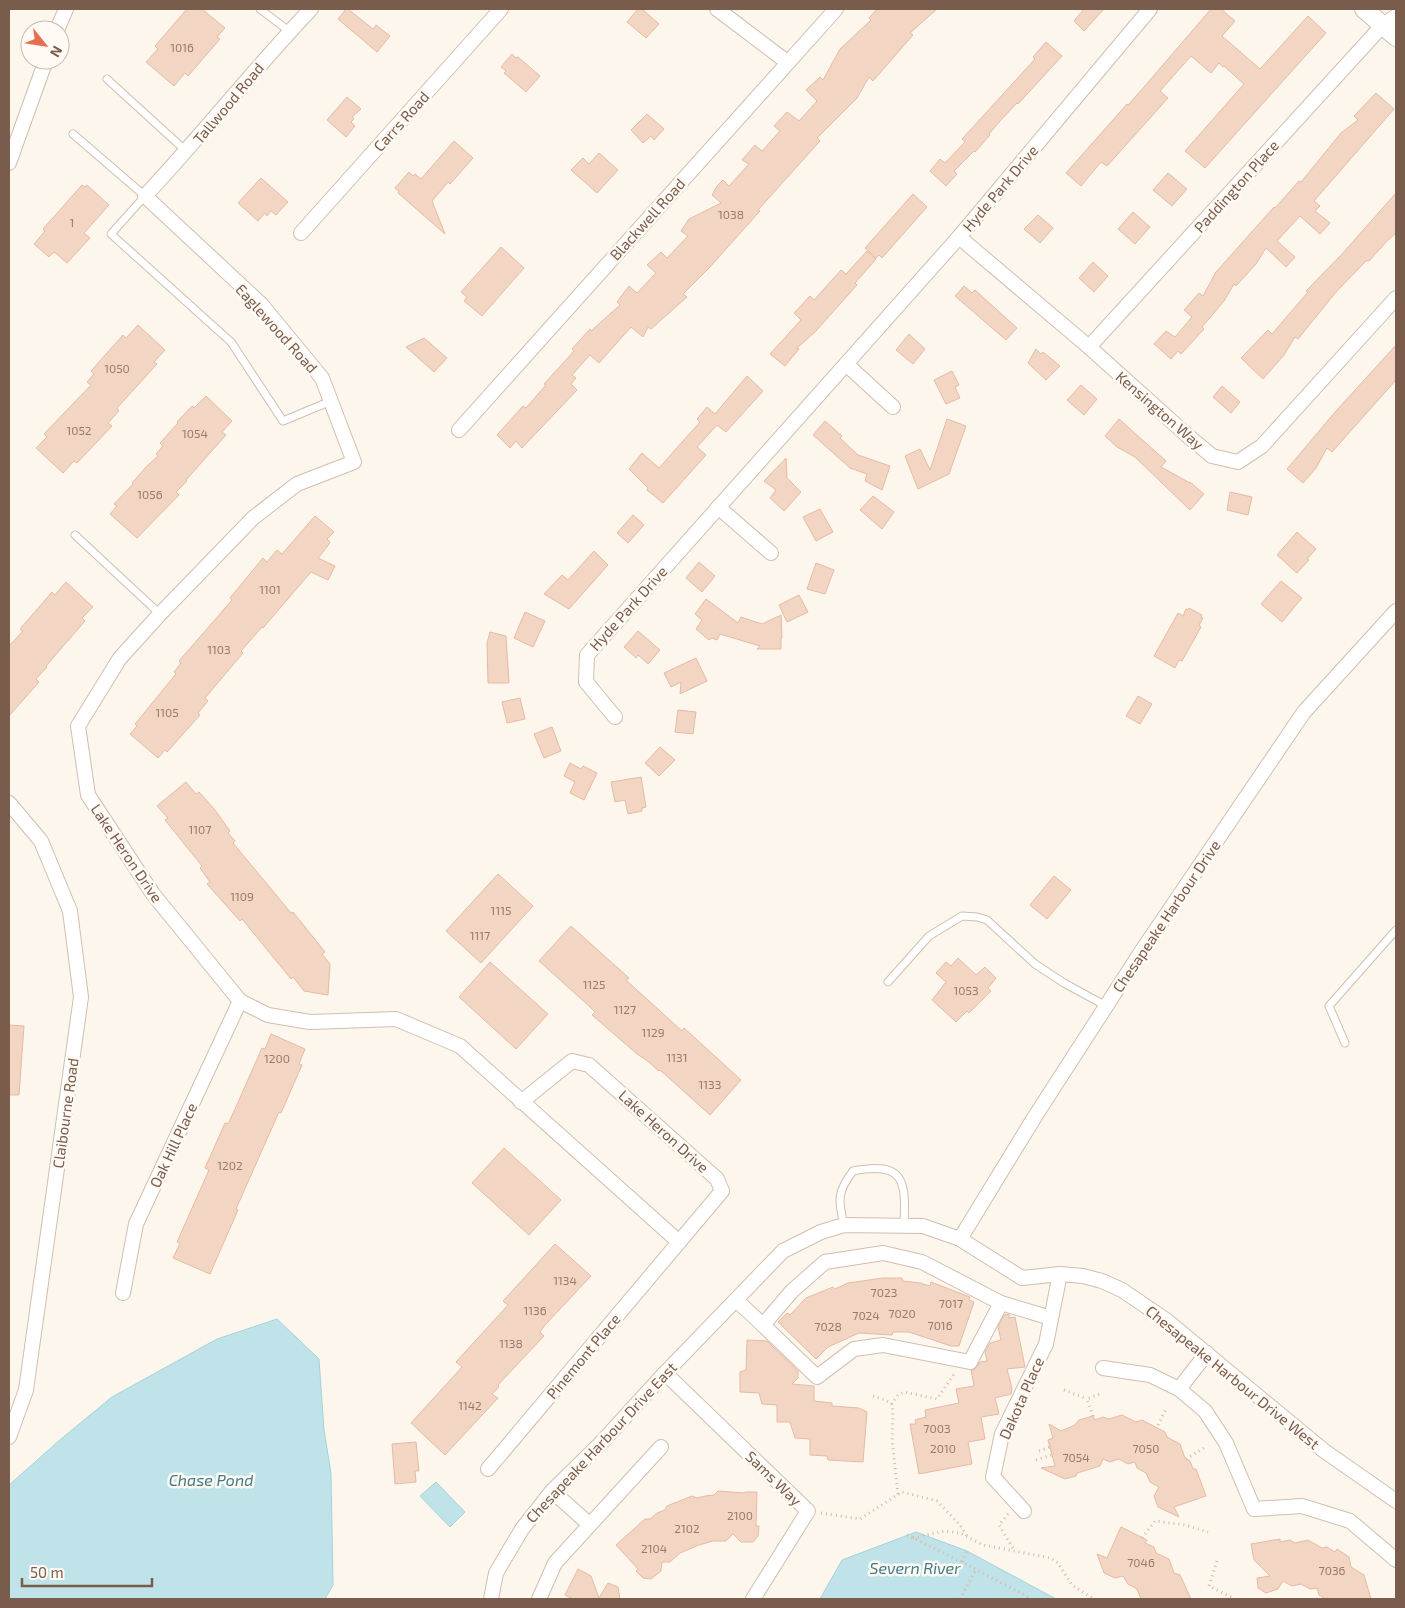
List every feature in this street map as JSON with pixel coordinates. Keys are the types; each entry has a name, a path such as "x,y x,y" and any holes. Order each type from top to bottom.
{"street":[{"name":"Tallwood Road","path":"145,196 311,9"},
{"name":"Carrs Road","path":"301,233 501,9"},
{"path":"717,9 787,62"},
{"name":"Blackwell Road","path":"459,430 836,9"},
{"name":"Hyde Park Drive","path":"615,717 586,682 587,655 959,237 1150,9"},
{"path":"1364,9 1392,26"},
{"name":"Paddington Place","path":"1089,347 1392,26"},
{"path":"9,163 42,70"},
{"name":"Eaglewood Road","path":"145,196 261,304 322,378 354,462"},
{"name":"Kensington Way","path":"959,237 1089,347 1212,456 1238,462 1262,446 1396,298"},
{"path":"846,364 892,407"},
{"name":"Lake Heron Drive","path":"354,462 298,484 253,518 120,658 78,726 88,795 153,894 240,1001 268,1015 310,1022 396,1019 460,1046 521,1102 679,1242 722,1191 718,1179 589,1065 572,1061 521,1102"},
{"path":"718,507 771,554"},
{"name":"Chesapeake Harbour Drive","path":"960,1239 1034,1118 1141,952 1304,712 1396,611"},
{"name":"Claibourne Road","path":"9,803 41,841 70,912 81,997 26,1390 9,1437"},
{"name":"Oak Hill Place","path":"123,1293 136,1224 240,1001"},
{"name":"Chesapeake Harbour Drive East","path":"491,1599 496,1573 522,1529 552,1491 601,1443 664,1373 783,1250 821,1232 844,1225 923,1226 960,1239 1022,1278 1060,1274"},
{"name":"Pinemont Place","path":"488,1469 679,1242"},
{"path":"763,1325 792,1291 825,1262 884,1252 922,1262 1001,1303 1051,1318"},
{"name":"Dakota Place","path":"1021,1507 993,1477 1002,1434 1046,1344 1060,1274"},
{"name":"Chesapeake Harbour Drive West","path":"1060,1274 1083,1276 1102,1281 1122,1290 1166,1320 1323,1450 1396,1501"},
{"path":"736,1300 817,1377 854,1349 883,1345 970,1362 1001,1303"},
{"path":"1180,1390 1207,1353"},
{"path":"1103,1368 1150,1375 1180,1390 1205,1411 1226,1443 1254,1509 1302,1506 1350,1521 1396,1560"},
{"name":"Sams Way","path":"664,1373 808,1511 753,1599"},
{"path":"539,1599 555,1563 661,1447"},
{"path":"552,1491 589,1524"}],"lane":[{"path":"260,9 289,32"},
{"path":"107,79 186,152"},
{"path":"73,134 145,196 111,234 231,342 283,421 331,401"},
{"path":"75,535 160,614"},
{"path":"888,982 930,936 962,916 977,917 987,920 1035,964 1064,983 1106,1006"},
{"path":"1345,1043 1329,1006 1396,930"},
{"path":"844,1225 839,1204 843,1184 853,1171 872,1167 891,1170 903,1183 905,1198 904,1225"}],"path":[{"path":"898,1494 892,1440 892,1404 898,1395 904,1392 937,1399 964,1361"},
{"path":"1064,1390 1087,1399 1102,1393"},
{"path":"873,1396 892,1404"},
{"path":"1087,1399 1094,1416"},
{"path":"1158,1425 1166,1409"},
{"path":"1039,1451 1050,1447"},
{"path":"1186,1459 1204,1448"},
{"path":"1036,1460 1052,1455"},
{"path":"808,1511 860,1519 902,1492 937,1501 960,1525 967,1537"},
{"path":"1014,1551 999,1525 1021,1507"},
{"path":"1142,1538 1155,1521 1185,1525 1208,1532"},
{"path":"913,1538 945,1531 960,1534 984,1545 1051,1558 1058,1563 1072,1585 1094,1599"},
{"path":"907,1535 1032,1599"},
{"path":"962,1562 967,1551"},
{"path":"1218,1561 1209,1586 1235,1599"},
{"path":"960,1599 976,1569"}],"water":[{"name":"Chase Pond","path":"277,1319 319,1359 324,1430 331,1473 333,1585 325,1599 9,1599 9,1485 112,1397 217,1339"},
{"path":"436,1482 465,1512 450,1527 420,1496"},
{"name":"Severn River","path":"916,1532 967,1551 1056,1599 820,1599 842,1560"}],"building":[{"path":"187,9 202,9 225,28 217,37 220,39 188,76 185,73 174,86 146,62 158,49 155,46"},
{"path":"346,9 373,29 376,25 390,36 377,52 338,19"},
{"path":"638,9 642,9 659,24 646,38 627,22"},
{"path":"877,9 937,9 910,33 913,35 873,81 869,77 857,98 817,138 820,141 758,210 760,211 683,294 687,297 651,329 648,327 643,337 631,327 599,363 590,355 572,375 576,378 571,384 577,390 522,448 516,441 510,448 497,435 523,406 526,408 590,329 591,331 620,305 617,302 629,286 637,293 656,273 647,265 661,252 667,258 688,236 681,231 689,219 721,203 712,195 717,186 723,180 729,186 749,164 742,160 755,145 762,151 780,131 774,126 787,112 799,121 817,101 806,90 820,77 823,80 840,49 871,20 869,18"},
{"path":"1084,9 1104,9 1084,31 1074,21"},
{"path":"1211,9 1221,9 1235,21 1222,36 1260,69 1308,16 1326,33 1205,168 1185,151 1244,84 1219,63 1211,73 1191,56 1160,91 1168,98 1107,166 1101,162 1081,186 1066,173"},
{"path":"1046,42 1062,56 1000,121 975,152 954,171 957,174 946,186 930,171 940,159 945,163 965,142 962,139 1035,59 1033,57"},
{"path":"512,54 540,76 526,92 504,73 506,71 501,67"},
{"path":"1376,93 1394,109 1314,201 1320,206 1315,211 1330,223 1320,234 1300,216 1277,241 1295,257 1286,267 1266,248 1256,264 1236,286 1234,284 1224,301 1202,327 1204,329 1181,354 1178,351 1171,359 1154,344 1166,331 1175,337 1192,317 1184,310 1199,293 1203,296 1216,272 1274,207 1299,181 1301,182 1341,133 1358,120 1354,116"},
{"path":"347,97 361,109 352,117 354,119 351,122 355,126 346,137 327,120"},
{"path":"647,114 664,129 654,140 651,136 643,143 631,130"},
{"path":"454,141 473,158 450,184 448,182 432,201 445,234 398,193 399,191 395,188 409,172 421,179"},
{"path":"599,153 618,170 597,193 571,170 583,158 589,164"},
{"path":"1168,173 1187,189 1172,206 1153,190"},
{"path":"261,178 288,202 276,215 271,211 267,216 265,213 258,221 238,203"},
{"path":"82,185 85,187 87,185 109,205 84,233 90,238 67,263 54,252 49,257 34,244 45,231 43,229"},
{"path":"1396,193 1396,233 1336,292 1298,339 1295,337 1284,355 1263,379 1241,358 1268,330 1272,334 1308,292 1306,291"},
{"path":"913,194 927,207 882,258 879,255 876,258 865,248"},
{"path":"1133,212 1150,227 1135,244 1118,229"},
{"path":"1038,215 1053,228 1040,243 1024,229"},
{"path":"501,247 524,268 482,316 464,301 467,297 461,292"},
{"path":"867,251 876,259 855,283 857,285 815,332 797,348 799,349 785,366 770,354 801,320 794,313 810,296 814,300 841,270 846,274"},
{"path":"1093,262 1108,276 1094,292 1079,278"},
{"path":"964,286 972,293 975,290 1017,328 1006,340 955,296"},
{"path":"138,325 165,350 154,362 157,364 117,408 119,411 108,423 112,426 77,463 74,461 63,473 36,448 47,437 44,434 91,385 87,382 94,374 91,371 123,335 126,338"},
{"path":"909,334 925,349 913,364 896,350"},
{"path":"424,338 447,358 434,372 406,347"},
{"path":"1396,345 1396,380 1332,452 1327,448 1316,468 1303,483 1287,469"},
{"path":"1036,349 1041,354 1043,352 1060,366 1046,380 1028,363"},
{"path":"952,371 959,385 955,387 960,398 946,404 934,380"},
{"path":"747,376 763,391 726,432 717,425 697,447 706,455 663,503 647,490 648,488 629,469 642,453 659,468 700,422 697,419 707,407 715,414"},
{"path":"1081,385 1097,399 1084,415 1067,400"},
{"path":"1222,386 1240,402 1231,413 1213,397"},
{"path":"206,396 232,421 222,432 226,435 176,492 179,495 137,538 110,514 117,506 114,504 158,456 156,454 163,446 160,443 177,422 192,406 194,408"},
{"path":"947,419 966,426 949,474 918,489 905,456 920,449 930,470"},
{"path":"1119,419 1166,461 1161,467 1190,482 1204,494 1190,510 1135,457 1117,447 1105,436"},
{"path":"825,421 842,436 840,438 858,455 890,466 882,490 865,481 867,474 850,468 813,435"},
{"path":"786,458 787,478 801,492 784,511 770,498 776,490 764,481"},
{"path":"1230,492 1252,497 1248,515 1227,510"},
{"path":"873,496 894,512 882,529 860,510"},
{"path":"820,509 833,532 816,541 803,517"},
{"path":"633,515 644,525 628,543 617,533"},
{"path":"315,516 334,532 327,539 330,542 318,558 335,566 328,580 311,572 241,651 243,653 205,698 208,701 198,713 200,715 167,752 165,750 158,758 130,734 137,726 135,724 176,674 174,672 181,663 179,661 232,600 230,598 263,558 267,562 277,550 282,554"},
{"path":"1297,532 1316,549 1297,573 1277,555"},
{"path":"594,551 608,565 569,609 544,594 562,575 568,580"},
{"path":"699,562 715,576 702,592 686,578"},
{"path":"816,563 834,570 825,594 807,589"},
{"path":"1281,581 1302,598 1282,622 1261,604"},
{"path":"66,582 93,607 82,618 85,621 36,679 39,682 9,716 9,646 23,631 20,629 52,592 55,595"},
{"path":"799,595 808,612 787,622 779,605"},
{"path":"706,599 738,623 741,617 762,624 781,615 781,649 757,649 760,646 720,634 717,640 712,638 709,640 696,629 702,620 695,614"},
{"path":"1189,608 1202,615 1201,617 1203,618 1199,625 1201,627 1182,661 1179,660 1175,668 1154,656 1178,613 1183,616 1186,609 1188,610"},
{"path":"525,612 545,621 533,647 514,638"},
{"path":"638,631 660,650 648,664 638,655 636,658 624,647"},
{"path":"490,632 506,636 509,683 488,683 487,643"},
{"path":"696,658 707,681 680,694 681,682 671,687 664,673"},
{"path":"1138,696 1152,704 1140,724 1126,716"},
{"path":"520,698 525,719 507,723 502,702"},
{"path":"678,710 696,712 693,734 675,732"},
{"path":"552,727 561,751 544,758 534,734"},
{"path":"660,747 675,760 659,776 645,763"},
{"path":"570,763 581,769 583,766 597,773 584,800 570,793 575,782 564,776"},
{"path":"641,777 646,807 642,808 642,811 628,814 625,800 615,802 611,782"},
{"path":"186,782 196,794 199,792 215,810 230,831 228,833 235,841 233,843 325,952 322,954 330,964 328,995 304,991 293,977 291,979 242,919 240,921 207,884 210,882 200,868 202,866 165,820 168,818 157,806"},
{"path":"498,874 533,906 481,963 446,931"},
{"path":"1054,876 1071,890 1047,919 1030,905"},
{"path":"571,926 629,978 626,980 682,1031 684,1028 741,1080 710,1115 660,1070 637,1054 592,1015 595,1012 539,961"},
{"path":"958,958 976,975 985,967 996,978 988,988 991,991 969,1013 967,1011 956,1022 932,1000 946,982 936,973 946,962 951,966"},
{"path":"490,962 548,1014 516,1049 459,997"},
{"path":"9,1025 24,1026 19,1095 9,1095"},
{"path":"271,1034 305,1049 299,1064 302,1065 236,1209 238,1210 210,1274 173,1258 180,1243 177,1242 209,1170 205,1168 225,1123 228,1124 262,1048 265,1049"},
{"path":"504,1148 561,1200 529,1235 472,1183"},
{"path":"555,1244 591,1276 545,1325 540,1332 544,1336 498,1385 499,1387 492,1394 498,1398 445,1455 411,1423 462,1367 456,1362 508,1305 503,1301"},
{"path":"883,1278 902,1278 903,1281 930,1286 931,1282 970,1297 969,1300 974,1302 959,1346 951,1346 909,1332 893,1332 892,1335 859,1333 828,1347 816,1359 778,1322 787,1313 790,1315 806,1298 848,1283"},
{"path":"1009,1314 1009,1318 1015,1317 1025,1367 1007,1369 1012,1388 1011,1394 995,1398 999,1414 981,1417 985,1439 968,1442 972,1464 919,1474 910,1424 916,1424 915,1420 926,1417 925,1410 959,1403 956,1389 974,1386 971,1370 974,1370 980,1362 987,1361 985,1352 990,1343 1001,1340 998,1327 1004,1315"},
{"path":"747,1340 767,1341 798,1371 798,1378 792,1384 814,1386 814,1401 832,1403 832,1406 859,1408 867,1412 863,1462 828,1460 827,1456 810,1455 810,1439 795,1438 790,1422 777,1422 777,1405 762,1404 759,1393 740,1392 740,1372 746,1370"},
{"path":"1122,1415 1136,1422 1142,1420 1165,1432 1167,1437 1180,1444 1185,1458 1190,1461 1193,1469 1196,1469 1206,1496 1174,1507 1179,1517 1158,1507 1154,1496 1159,1487 1150,1482 1146,1473 1137,1468 1135,1462 1128,1464 1119,1459 1110,1462 1103,1459 1100,1466 1065,1479 1041,1468 1055,1466 1048,1440 1053,1438 1049,1424 1061,1431 1075,1425 1079,1420 1093,1416 1095,1420 1103,1417 1109,1419"},
{"path":"416,1442 419,1471 415,1471 416,1482 395,1484 392,1444"},
{"path":"718,1491 757,1492 756,1526 759,1526 758,1536 753,1542 741,1542 733,1534 726,1541 713,1541 699,1545 680,1553 670,1562 662,1562 661,1571 651,1579 643,1578 636,1571 638,1569 616,1545 645,1519 650,1519 657,1513 665,1510 667,1506 692,1496 697,1498 714,1495"},
{"path":"1121,1527 1147,1540 1145,1543 1154,1547 1156,1553 1169,1559 1174,1573 1180,1575 1191,1599 1141,1599 1137,1589 1128,1584 1123,1576 1115,1578 1104,1573 1097,1554 1107,1558"},
{"path":"1280,1539 1280,1542 1290,1540 1295,1543 1308,1540 1322,1548 1327,1547 1335,1552 1337,1549 1349,1557 1351,1567 1364,1575 1371,1599 1326,1599 1319,1595 1317,1588 1310,1589 1301,1584 1292,1586 1283,1581 1278,1589 1266,1593 1258,1588 1257,1578 1270,1576 1254,1560 1251,1544"},
{"path":"578,1569 591,1576 599,1598 608,1583 618,1587 620,1599 573,1599 565,1595"}]}
